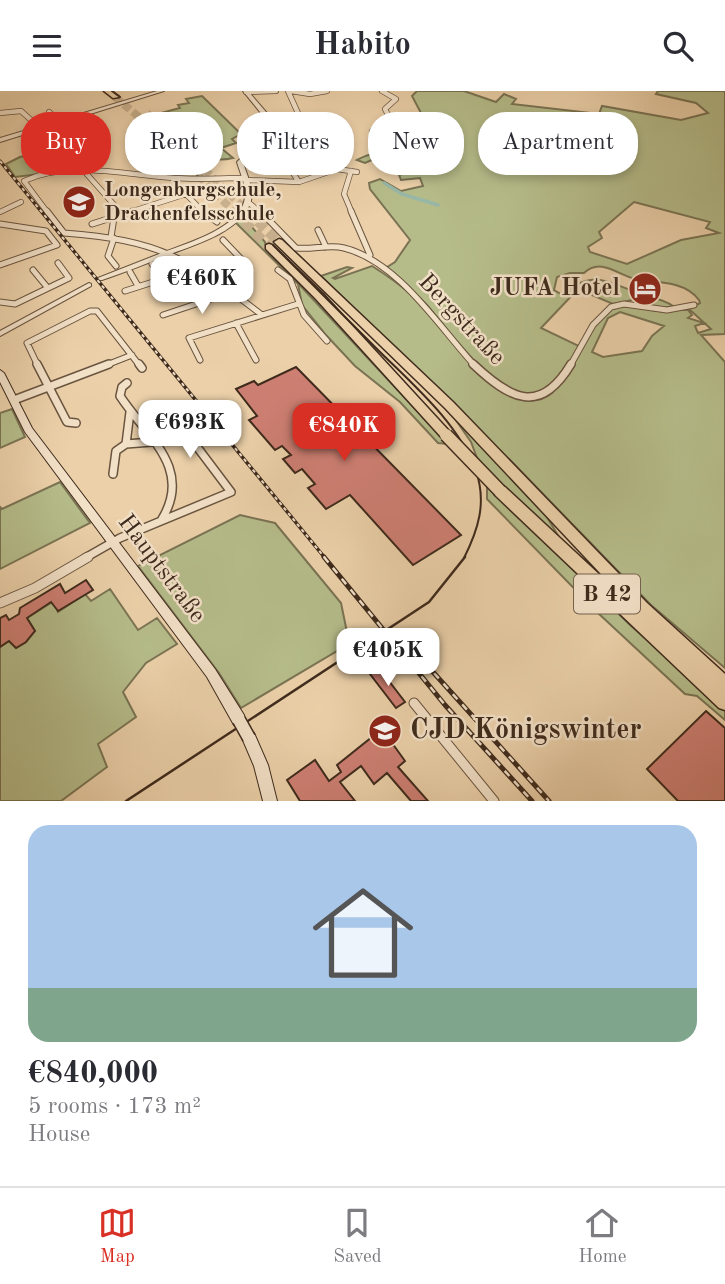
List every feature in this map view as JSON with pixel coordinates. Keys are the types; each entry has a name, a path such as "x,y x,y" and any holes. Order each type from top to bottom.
{"highway":[{"path":"107,91 120,94"},
{"name":"B 42","path":"725,685 642,608 489,446 274,245 500,491 725,702"}],"main road":[{"name":"Hauptstraße","path":"0,373 28,430 211,673 249,738 261,765 270,801"}],"street":[{"path":"96,112 162,91"},
{"path":"248,92 276,91"},
{"path":"297,112 290,91 308,94 327,91"},
{"path":"382,91 396,99 385,112"},
{"path":"248,92 262,112"},
{"path":"0,113 23,112"},
{"path":"0,140 21,134"},
{"path":"111,173 299,182 319,175"},
{"path":"49,175 30,177 24,184 64,233 113,238 168,252 209,276 262,315"},
{"path":"90,175 116,208 108,256 116,266"},
{"path":"100,279 221,230 248,202 245,175"},
{"path":"294,175 299,182"},
{"path":"352,175 344,194 370,255"},
{"path":"93,224 186,194 209,218 217,222"},
{"path":"0,212 22,202"},
{"name":"Bergstraße","path":"248,202 257,206 271,226 292,246 301,249 326,247 351,250 394,278 422,303 493,383 512,395 542,397 550,391 583,348 598,318 608,309 628,304 664,310 694,305"},
{"path":"0,224 46,231 57,245 0,265"},
{"path":"318,230 326,247"},
{"path":"209,276 245,263 223,240"},
{"path":"0,296 0,302 15,304 69,278 58,263"},
{"path":"152,264 163,279"},
{"path":"125,291 197,268"},
{"path":"33,270 47,287"},
{"path":"278,270 293,284 298,304 327,341"},
{"path":"130,272 138,286"},
{"path":"0,334 89,285"},
{"path":"163,315 232,292"},
{"path":"200,360 189,338 298,304"},
{"path":"0,328 45,310"},
{"path":"76,423 67,422 61,414 26,346 27,343 90,310 97,311 142,368"},
{"path":"236,323 256,360"},
{"path":"14,400 132,355"},
{"path":"127,383 122,387 120,396 172,470 176,481 175,501 160,521"},
{"path":"126,444 130,411"},
{"path":"0,603 35,588 112,542 231,492 179,423"},
{"path":"113,474 117,451 126,444 152,442"},
{"path":"175,501 189,509"},
{"path":"414,703 494,801"}],"green space":[{"path":"417,91 464,91 496,102 504,94 516,99 512,104 582,112 478,112 478,175 638,175 638,112 681,120 708,113 696,103 656,94 658,91 725,91 725,334 701,335 725,362 725,668 651,605 511,461 321,276 347,267 352,268 333,278 335,279 372,266 416,299 477,370 496,386 516,397 535,400 552,393 603,313 610,309 631,307 663,311 688,310 692,315 688,318 704,323 695,326 698,333 711,329 689,309 700,303 699,300 680,286 640,280 605,267 591,268 584,273 570,273 557,277 554,290 561,294 582,282 599,280 673,306 661,309 632,300 613,304 578,289 541,328 581,347 554,385 544,394 529,397 513,392 496,381 421,299 384,269 395,262 410,240 370,189 369,183 380,179 401,191 423,186 420,178 401,180 399,175 464,175 464,112 420,112 412,96","holes":["634,202 710,222 706,228 719,233 681,240 627,264 590,252 588,247 602,238 599,232","620,312 664,326 652,336 642,351 603,357 592,352 608,318"]},
{"path":"202,96 218,112 165,112 189,103 186,99"},
{"path":"602,106 636,112 600,112"},
{"path":"223,116 237,130 237,136 232,139 236,143 223,147"},
{"path":"223,150 233,158 223,160"},
{"path":"368,155 368,162 357,160"},
{"path":"20,157 21,175 32,175 15,177 6,164"},
{"path":"242,216 265,242 266,249 448,444 438,443 400,402 355,366 326,335 302,305 298,284 236,223"},
{"path":"12,409 25,437 0,448 0,413"},
{"path":"453,416 541,507 559,537 533,518 479,463 471,442"},
{"path":"60,482 90,523 0,569 0,507 2,509"},
{"path":"487,485 629,624 725,709 725,720 697,696 685,694 598,613 487,499"},
{"path":"240,515 275,523 341,603 348,637 342,648 241,708 219,673 138,566"},
{"path":"110,589 138,630 157,618 177,644 146,663 123,692 136,717 98,744 107,767 61,801 0,801 0,647 9,641 16,648 26,642 27,637 35,631 27,618 54,601 58,612 85,594 91,601"}],"building":[{"path":"296,367 461,535 413,565 350,495 326,509 308,488 315,484 302,469 295,473 283,459 291,455 282,446 275,450 249,420 257,416 236,389 254,381 258,385"},
{"path":"86,580 93,590 58,611 51,602 27,618 35,631 26,642 16,648 9,641 0,647 0,618 6,615 9,620 19,614 20,608 60,584 65,593"},
{"path":"379,668 405,702 396,708 370,674"},
{"path":"706,711 725,728 725,801 678,801 647,769"},
{"path":"382,729 405,761 398,767 428,801 411,801 387,773 374,784 361,766 340,782 355,801 300,801 287,780 315,760 329,781 341,772 337,765"}],"waterway":[{"path":"384,183 402,194 438,205"}],"tunnel":[{"path":"115,97 152,128 235,213"},
{"path":"210,175 249,213"},
{"path":"234,211 269,247"},
{"path":"247,211 279,242"}],"tram line":[{"path":"112,91 120,97"},
{"path":"273,245 418,389 458,436 476,471 481,494 477,527 464,558"},
{"path":"126,801 429,602 465,557"}],"railway":[{"path":"0,161 325,558"},
{"path":"324,557 445,705 532,801"},
{"path":"406,642 549,801"}],"place":[{"name":"Longenburgschule, Drachenfelsschule","path":"79,202"},
{"name":"JUFA Hotel","path":"645,289"},
{"name":"CJD Königswinter","path":"385,731"}]}
